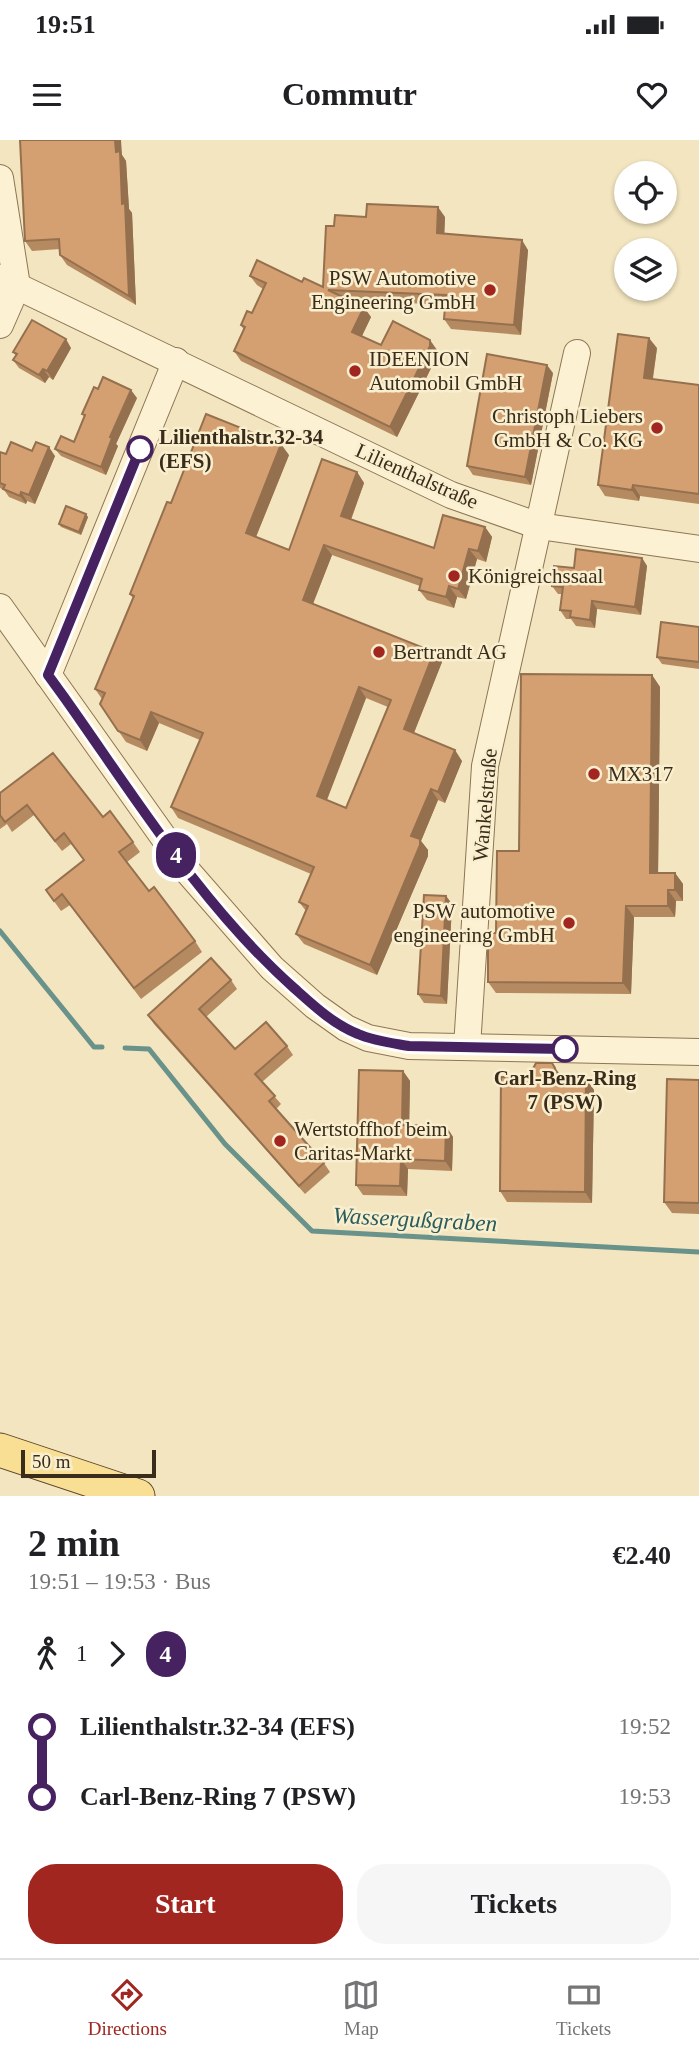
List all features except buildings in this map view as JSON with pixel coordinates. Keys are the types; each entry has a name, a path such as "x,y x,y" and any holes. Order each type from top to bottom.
{"main road":[{"path":"0,1450 138,1496"}],"street":[{"path":"0,178 9,282 0,325"},
{"name":"Lilienthalstraße","path":"9,282 451,495 539,526 699,549"},
{"name":"Wankelstraße","path":"467,1046 485,766 577,354"},
{"path":"48,675 176,361"},
{"path":"0,607 189,873 272,968 334,1021 368,1038 409,1046 699,1052"}],"waterway":[{"name":"Wassergußgraben","path":"0,931 94,1047 102,1047"},
{"name":"Wassergußgraben","path":"125,1048 149,1049 225,1144 312,1231 699,1252"}],"bus line":[{"name":"4","path":"140,449 48,675 189,873 272,968 334,1021 368,1038 409,1046 565,1049"}],"place":[{"name":"PSW Automotive Engineering GmbH","path":"490,290"},
{"name":"IDEENION Automobil GmbH","path":"355,371"},
{"name":"Christoph Liebers GmbH & Co. KG","path":"657,428"},
{"name":"Lilienthalstr.32-34 (EFS)","path":"140,449"},
{"name":"Königreichssaal","path":"454,576"},
{"name":"Bertrandt AG","path":"379,652"},
{"name":"MX317","path":"594,774"},
{"name":"PSW automotive engineering GmbH","path":"569,923"},
{"name":"Carl-Benz-Ring 7 (PSW)","path":"565,1049"},
{"name":"Wertstoffhof beim Caritas-Markt","path":"280,1141"}]}
